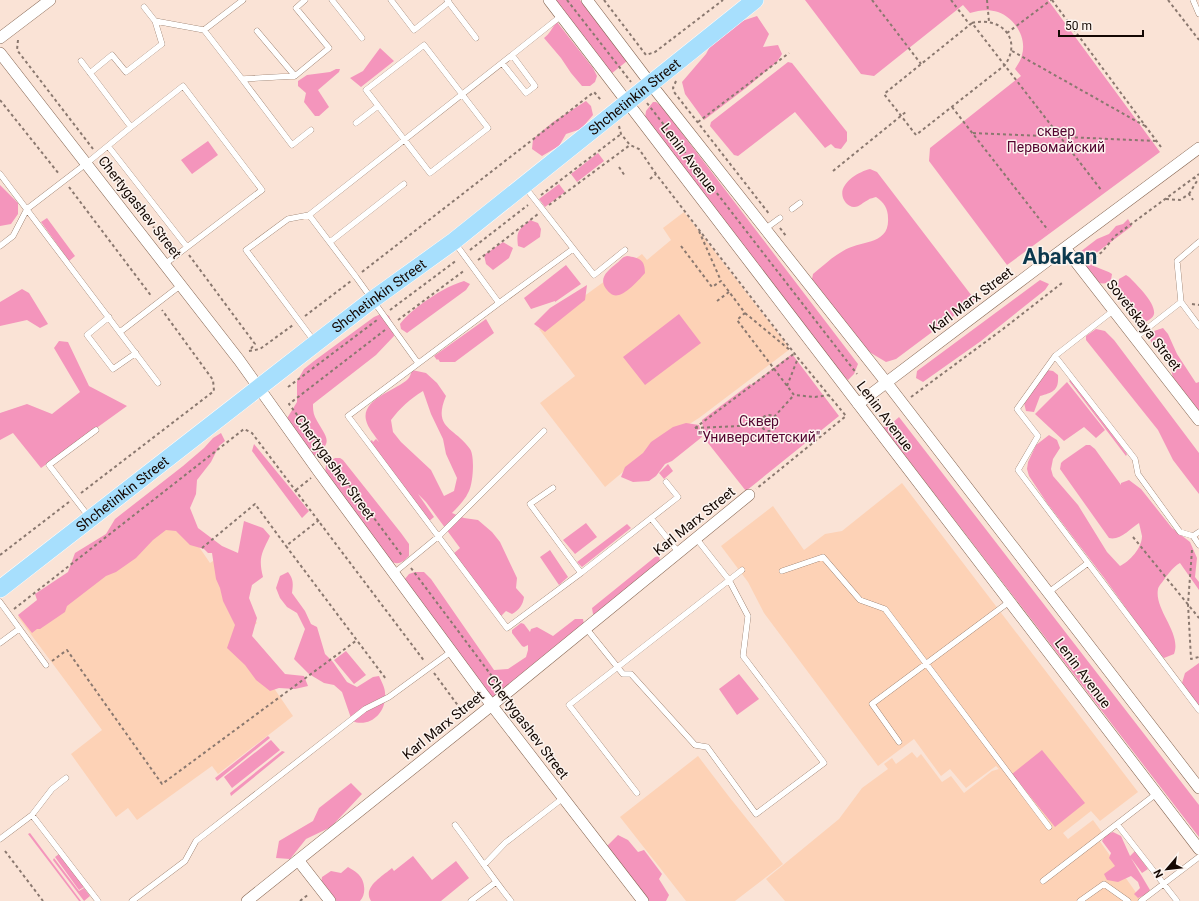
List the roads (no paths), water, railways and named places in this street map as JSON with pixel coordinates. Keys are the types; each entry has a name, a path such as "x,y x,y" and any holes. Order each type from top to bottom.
{"main road":[{"name":"Shchetinkin Street","path":"0,589 372,300 454,241 755,0"}],"street":[{"path":"0,38 50,0"},
{"name":"Lenin Avenue","path":"549,0 561,16 639,92 765,229 886,382 1199,788"},
{"name":"Lenin Avenue","path":"587,0 639,92 858,404 1199,849"},
{"name":"Chertygashev Street","path":"0,52 239,360 319,472 492,705 642,901"},
{"name":"Karl Marx Street","path":"858,404 1199,148"},
{"name":"Sovetskaya Street","path":"1065,248 1199,420"},
{"name":"Karl Marx Street","path":"247,901 492,705 749,495"},
{"path":"298,860 330,901"}],"lane":[{"path":"204,30 243,0"},
{"path":"242,79 295,76 329,48 296,8 305,0"},
{"path":"332,0 362,38"},
{"path":"391,0 414,30 448,1 476,38"},
{"path":"1192,0 1199,14"},
{"path":"90,73 112,55 126,72 162,44 155,21 144,6"},
{"path":"316,343 246,250 288,219 309,215 561,16"},
{"path":"155,21 204,30 292,145 311,130"},
{"path":"257,31 295,76"},
{"path":"424,45 462,94 488,128 430,173 366,90 424,45"},
{"path":"502,63 526,94 535,86 512,55"},
{"path":"81,61 131,127"},
{"path":"0,246 13,236 27,209 183,86 262,190 165,264"},
{"path":"356,123 378,106"},
{"path":"108,146 187,247"},
{"path":"0,174 158,383"},
{"path":"330,242 404,184"},
{"path":"523,185 594,275 625,250"},
{"path":"792,209 800,203"},
{"path":"309,215 418,363"},
{"path":"765,229 780,218"},
{"path":"454,241 499,303"},
{"path":"1199,242 1177,261 1181,302 1199,326"},
{"path":"573,249 348,416 507,628 581,573 678,497 666,482"},
{"path":"120,332 182,285"},
{"path":"1135,338 1181,302"},
{"path":"1114,310 1056,356 1017,409 1038,436 1018,470 1199,710"},
{"path":"109,317 87,335 113,370 136,352"},
{"path":"1056,356 1135,459 1138,474 1180,532 1193,536 1199,544"},
{"path":"90,519 49,465 96,430"},
{"path":"394,573 438,536 544,431"},
{"path":"553,488 530,504 581,573"},
{"path":"651,518 679,553"},
{"path":"1193,536 1199,532"},
{"path":"586,628 623,674 631,674 695,745 707,747 756,814 824,763 743,656 748,616 729,580 696,538"},
{"path":"782,570 823,557 860,600 885,609 1049,827"},
{"path":"1049,592 1088,563"},
{"path":"637,793 569,705 742,570"},
{"path":"0,602 46,665"},
{"path":"899,742 872,704 1009,602"},
{"path":"0,643 19,629"},
{"path":"132,901 185,861 196,841 202,836 365,709 389,697 452,651"},
{"path":"0,839 32,815 52,789 66,778"},
{"path":"1043,881 1156,794"},
{"path":"484,865 505,843 563,798"},
{"path":"32,815 98,901"},
{"path":"1117,824 1177,901"},
{"path":"455,825 511,901"},
{"path":"1141,901 1199,857"},
{"path":"471,901 496,882"},
{"path":"1080,901 1104,884 1128,901"}],"district":[{"name":"Abakan","path":"1060,256"}],"park label":[{"name":"сквер Первомайский","path":"1056,140"},
{"name":"Сквер \"Университетский\"","path":"759,430"}]}
